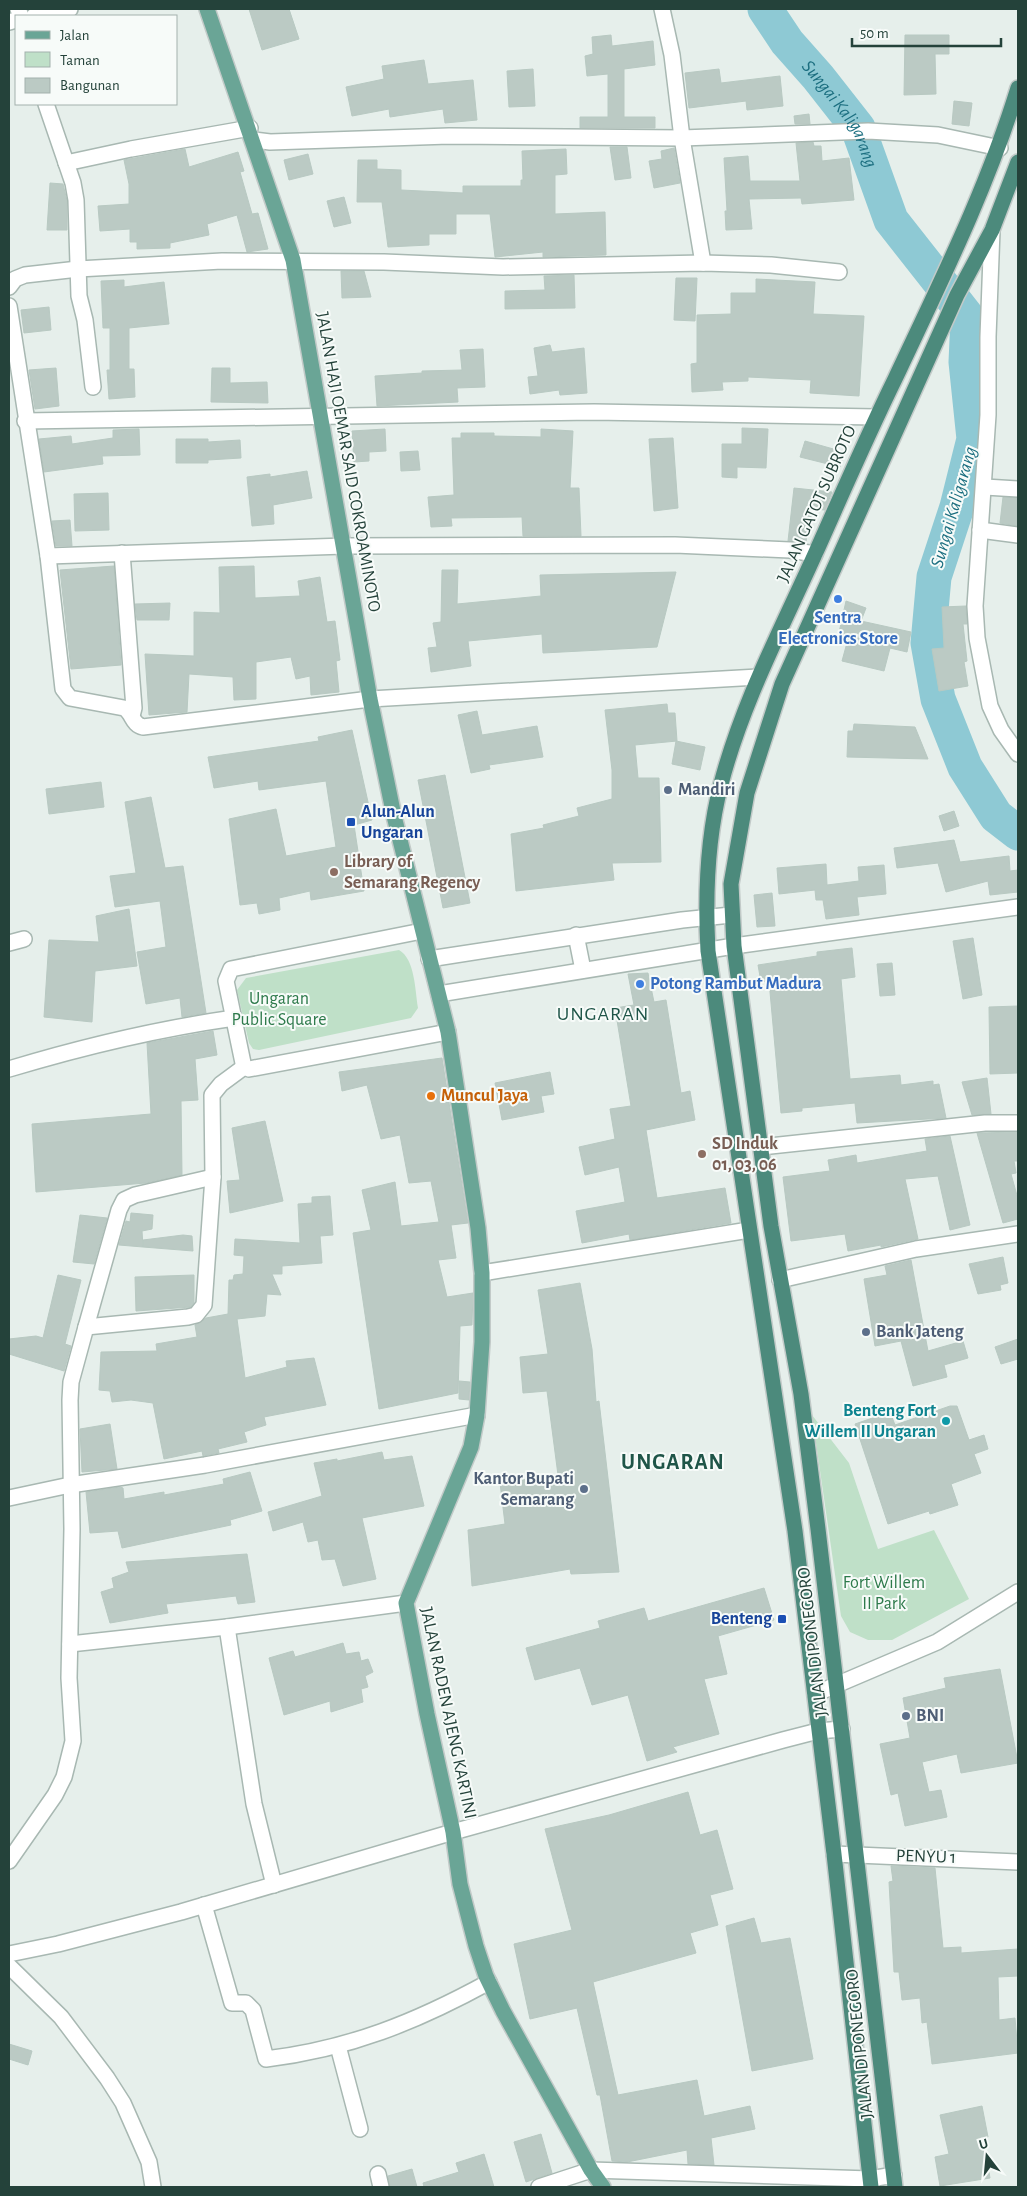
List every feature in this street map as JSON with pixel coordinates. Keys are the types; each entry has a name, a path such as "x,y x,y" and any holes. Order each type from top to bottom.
{"highway":[{"name":"JALAN GATOT SUBROTO","path":"708,951 706,916 712,839 721,785 758,677 876,417 957,249 1000,148 1018,88"},
{"path":"734,946 731,884 747,793 782,684 957,295 992,230 1018,162"},
{"name":"JALAN DIPONEGORO","path":"734,946 771,1226 801,1394 838,1684 895,2181"},
{"name":"JALAN DIPONEGORO","path":"708,951 795,1531 834,1854 870,2183"}],"main road":[{"name":"JALAN HAJI OEMAR SAID COKROAMINOTO","path":"207,9 252,134 293,260 345,546 370,699 422,931"},
{"name":"JALAN RADEN AJENG KARTINI","path":"422,931 448,1032 478,1228 482,1273 482,1342 476,1415 471,1447 460,1478 406,1603 427,1714 453,1832 460,1884 476,1946 489,1982 591,2170 603,2187"}],"street":[{"path":"39,15 70,9"},
{"path":"662,9 672,56 682,138 703,263"},
{"path":"46,105 76,200 79,296 85,320 93,387"},
{"path":"66,163 132,149 252,134 270,142 450,136 682,138 868,131 938,135 1000,148"},
{"path":"992,230 985,487 975,606 983,676 993,714 1001,730 1018,754"},
{"path":"11,282 25,275 78,269 222,261 293,260 503,267 703,263 771,265 839,272"},
{"path":"9,306 25,420 48,556 63,689 70,698 124,708 132,716 135,723 143,727 370,699 758,677"},
{"path":"25,420 594,412 876,417"},
{"path":"985,487 1018,489"},
{"path":"980,530 1018,535"},
{"path":"48,556 345,546 674,545 790,550 815,554"},
{"path":"122,553 134,701 132,716"},
{"path":"439,994 734,946 1018,907"},
{"path":"430,959 576,935 706,916 731,915"},
{"path":"244,1067 226,981 228,972 235,967 422,931"},
{"path":"576,935 583,970"},
{"path":"9,1069 65,1052 188,1024 234,1018"},
{"path":"244,1067 249,1069 448,1032"},
{"path":"86,1327 188,1317 196,1314 204,1305 213,1177 212,1095 221,1084 244,1067"},
{"path":"761,1147 985,1123 1018,1123"},
{"path":"9,1861 55,1795 70,1760 73,1741 70,1644 71,1382 119,1210 124,1200 135,1195 213,1177"},
{"path":"482,1273 749,1230"},
{"path":"780,1280 916,1249 1018,1234"},
{"path":"9,1498 70,1484 205,1465 476,1415"},
{"path":"815,1694 937,1642 1018,1592"},
{"path":"70,1644 227,1627 406,1603"},
{"path":"227,1627 254,1804 274,1886"},
{"path":"9,1954 117,1930 274,1886 453,1832 818,1731 842,1729"},
{"name":"PENYU 1","path":"834,1854 1018,1862"},
{"path":"204,1905 232,2003 246,2004 253,2010 266,2059 311,2053 338,2046 432,2013 489,1982"},
{"path":"9,1966 61,2017 88,2050 119,2097 149,2162 153,2187"},
{"path":"338,2046 360,2129"},
{"path":"539,2187 591,2170 870,2183 895,2181"}],"green space":[{"name":"Ungaran Public Square","path":"399,950 408,960 415,984 418,1008 411,1018 259,1050 253,1049 249,1043 237,990 246,978"},
{"name":"Fort Willem II Park","path":"812,1415 849,1463 878,1549 934,1530 969,1599 892,1640 868,1640 850,1632 841,1616"}],"building":[{"path":"249,9 289,9 299,39 262,50"},
{"path":"611,35 612,46 653,41 655,65 624,69 624,117 655,117 655,128 580,128 580,117 608,117 608,74 587,76 585,56 593,54 592,37"},
{"path":"905,35 949,35 949,54 935,54 936,94 904,95"},
{"path":"424,60 428,84 473,80 477,120 445,123 443,109 390,117 389,109 352,116 346,87 384,79 382,66"},
{"path":"533,69 535,106 509,107 507,71"},
{"path":"719,69 721,83 780,76 783,106 747,110 746,101 689,108 685,73"},
{"path":"954,101 972,103 969,126 952,124"},
{"path":"809,114 810,124 795,124 794,116"},
{"path":"813,142 814,146 821,146 822,161 849,158 854,200 802,204 801,198 749,199 752,229 726,230 725,211 727,211 724,158 748,156 750,181 800,181 796,143"},
{"path":"610,147 627,147 631,178 615,180"},
{"path":"674,148 680,183 654,188 649,161 662,159 661,151"},
{"path":"185,149 189,167 238,152 244,171 240,172 252,214 258,213 268,249 247,252 237,215 207,224 209,235 170,243 170,248 137,249 137,242 130,242 130,229 100,231 98,206 129,204 129,184 124,160"},
{"path":"566,149 567,174 555,175 555,214 605,212 606,255 543,257 543,252 495,257 490,214 456,214 456,234 429,234 429,245 388,247 382,202 357,202 358,160 377,160 377,169 401,170 401,190 463,193 463,186 521,186 521,180 523,180 522,151"},
{"path":"308,154 313,174 289,180 284,160"},
{"path":"50,183 63,184 67,201 67,230 47,230"},
{"path":"344,197 351,223 334,227 327,201"},
{"path":"341,271 364,271 371,297 342,298"},
{"path":"574,275 575,308 505,309 505,291 545,290 544,276"},
{"path":"676,278 697,278 695,321 674,320"},
{"path":"756,279 815,282 813,314 864,316 859,396 810,393 811,380 748,377 748,381 722,382 723,390 692,392 691,364 697,363 697,315 731,314 731,293 756,293"},
{"path":"124,280 124,287 164,282 169,324 129,328 129,369 134,369 135,397 109,399 107,370 110,370 110,328 103,328 101,281"},
{"path":"49,307 51,330 24,333 21,310"},
{"path":"550,345 552,352 584,348 587,393 560,395 559,390 530,394 528,377 538,376 534,348"},
{"path":"483,349 485,387 457,388 458,402 377,406 375,376 422,373 422,371 462,370 460,350"},
{"path":"56,368 59,406 35,409 29,370"},
{"path":"212,368 230,368 230,383 267,382 268,403 211,402"},
{"path":"742,428 768,429 766,468 737,467 737,478 722,477 722,444 742,444"},
{"path":"139,429 140,455 102,456 103,464 44,472 39,439 71,436 72,444 113,438 113,430"},
{"path":"385,429 386,451 369,452 369,461 354,462 352,431"},
{"path":"541,429 573,431 570,488 579,488 581,536 523,536 522,517 451,518 452,526 431,527 428,497 454,495 452,438 461,438 461,433 494,433 494,436 541,437"},
{"path":"673,438 678,508 654,511 649,439"},
{"path":"176,439 208,439 208,442 240,440 241,458 208,460 208,463 176,463"},
{"path":"805,441 844,452 840,467 800,457"},
{"path":"418,451 420,470 401,471 400,452"},
{"path":"307,471 312,498 273,505 274,524 252,526 247,477 270,474 270,477"},
{"path":"794,488 832,492 825,510 812,509 811,520 808,520 806,543 788,541"},
{"path":"108,493 109,530 75,531 74,494"},
{"path":"1003,497 1018,498 1018,526 1000,523"},
{"path":"70,520 72,546 56,546 52,521"},
{"path":"114,566 121,665 71,669 60,570"},
{"path":"254,566 255,598 300,596 298,581 320,577 327,622 335,621 340,660 336,661 339,692 311,695 310,676 296,679 291,657 256,662 256,699 234,700 233,677 189,674 187,712 149,715 145,654 194,656 194,612 220,613 219,567"},
{"path":"442,570 458,570 457,604 541,596 540,575 676,572 657,647 543,653 542,634 468,641 471,666 431,672 428,648 437,647 433,623 441,622"},
{"path":"846,601 866,608 861,621 911,632 907,652 890,648 884,671 842,661 848,639 838,637"},
{"path":"170,603 169,620 137,620 135,604"},
{"path":"966,606 967,624 963,624 967,661 964,662 968,686 939,691 932,649 944,648 942,607"},
{"path":"667,704 668,713 675,713 677,741 635,745 638,778 659,778 661,862 612,863 614,880 516,891 511,834 544,828 543,825 579,816 577,808 612,799 612,770 605,710"},
{"path":"477,711 482,735 537,726 543,757 489,765 490,769 471,773 458,715"},
{"path":"854,724 915,727 928,759 847,757 848,731 853,731"},
{"path":"352,730 372,820 354,825 364,891 311,900 310,891 279,898 280,910 259,914 257,903 240,905 229,819 276,809 286,856 336,847 326,781 259,790 258,781 214,788 208,757 319,741 318,737"},
{"path":"676,741 705,747 700,770 672,764"},
{"path":"445,775 470,903 443,908 418,780"},
{"path":"101,782 104,807 49,814 46,789"},
{"path":"151,797 165,868 183,866 206,1013 182,1017 180,998 146,1004 137,952 166,947 160,901 115,907 110,876 136,873 125,802"},
{"path":"954,811 959,826 944,831 939,816"},
{"path":"954,840 960,862 1009,856 1010,871 1018,870 1018,892 990,895 988,881 946,892 938,863 897,868 894,848"},
{"path":"826,864 827,885 859,881 858,867 884,865 886,894 857,897 859,915 826,919 823,900 816,900 815,890 779,894 777,868"},
{"path":"772,893 775,926 757,927 754,895"},
{"path":"129,909 137,966 95,971 92,1022 44,1017 49,940 99,942 96,916"},
{"path":"973,938 982,995 963,999 953,941"},
{"path":"852,948 855,977 841,979 850,1079 900,1075 901,1085 933,1081 933,1085 939,1084 946,1118 857,1123 855,1103 802,1108 802,1111 781,1113 769,981 761,982 758,965 817,956 817,952"},
{"path":"892,963 895,995 880,996 877,964"},
{"path":"648,973 654,1002 666,1000 681,1093 690,1091 695,1120 646,1130 657,1198 725,1188 731,1223 630,1240 629,1234 582,1243 576,1211 625,1202 619,1167 585,1175 579,1147 615,1139 610,1109 631,1106 615,1008 634,1005 628,974"},
{"path":"1018,1006 1018,1073 990,1074 989,1007"},
{"path":"213,1031 217,1055 195,1059 198,1100 181,1101 182,1175 146,1183 36,1192 32,1124 151,1114 147,1043"},
{"path":"442,1058 468,1223 451,1225 456,1258 438,1260 447,1297 473,1293 472,1325 460,1326 458,1393 379,1409 353,1233 371,1230 362,1190 395,1182 401,1226 439,1222 431,1181 409,1183 400,1135 381,1139 367,1085 342,1091 339,1072"},
{"path":"550,1072 554,1094 541,1096 544,1112 502,1120 495,1083"},
{"path":"987,1078 991,1114 972,1115 962,1082"},
{"path":"265,1121 283,1201 230,1213 227,1181 240,1180 232,1128"},
{"path":"1018,1132 1018,1161 1014,1161 1016,1173 1011,1174 1018,1199 1018,1219 1003,1223 977,1133"},
{"path":"950,1136 970,1225 950,1230 938,1176 905,1179 918,1239 881,1247 881,1245 848,1251 845,1234 791,1241 783,1177 830,1171 828,1160 856,1155 857,1163 927,1151 925,1139"},
{"path":"330,1196 333,1235 320,1236 322,1263 282,1266 282,1274 272,1274 281,1295 267,1294 265,1316 237,1319 245,1378 287,1367 286,1361 314,1358 326,1405 264,1417 266,1425 244,1432 247,1442 218,1449 219,1453 203,1456 202,1451 164,1459 153,1403 131,1400 112,1402 110,1391 99,1390 101,1352 157,1351 156,1344 197,1337 195,1325 206,1318 228,1314 229,1280 233,1280 234,1275 243,1274 244,1256 234,1255 235,1239 300,1243 298,1204 312,1203 312,1197"},
{"path":"131,1213 153,1215 152,1229 142,1231 143,1247 119,1245 126,1221 130,1222"},
{"path":"80,1215 107,1218 94,1264 73,1262"},
{"path":"183,1235 192,1236 193,1251 143,1247 143,1240"},
{"path":"1003,1257 1008,1283 1000,1285 1001,1290 978,1294 969,1264"},
{"path":"911,1260 928,1351 963,1341 968,1358 944,1365 947,1377 913,1386 901,1341 875,1346 864,1279 887,1275 885,1266"},
{"path":"58,1275 81,1280 65,1344 71,1346 64,1371 9,1354 9,1339 36,1336 43,1338"},
{"path":"194,1275 194,1303 191,1307 136,1311 135,1277"},
{"path":"580,1283 592,1349 596,1402 599,1401 619,1572 571,1574 570,1569 472,1586 468,1530 505,1524 500,1483 558,1475 547,1391 523,1393 520,1357 548,1354 538,1290"},
{"path":"1018,1339 1018,1359 1001,1364 995,1347"},
{"path":"459,1381 470,1382 469,1400 459,1399"},
{"path":"950,1406 957,1406 969,1440 984,1435 988,1449 974,1454 981,1473 951,1484 958,1505 930,1514 929,1511 888,1524 855,1424 890,1412 895,1425"},
{"path":"110,1424 117,1469 82,1472 80,1429"},
{"path":"382,1452 384,1460 412,1456 424,1506 362,1518 376,1579 343,1586 335,1559 322,1560 318,1540 308,1542 303,1522 273,1531 268,1512 322,1496 314,1463 337,1459 337,1461"},
{"path":"250,1472 262,1511 230,1520 231,1525 122,1548 118,1531 90,1533 86,1492 120,1487 123,1488 124,1499 164,1492 164,1495 224,1484 223,1479"},
{"path":"247,1554 255,1602 238,1604 236,1596 166,1604 168,1613 110,1623 101,1592 114,1588 112,1578 129,1572 126,1562"},
{"path":"764,1588 774,1620 718,1636 727,1674 704,1679 719,1734 673,1747 677,1752 647,1761 628,1695 592,1705 580,1668 535,1680 526,1648 600,1628 598,1621 644,1608 648,1621"},
{"path":"343,1643 346,1654 359,1652 361,1661 368,1659 373,1672 365,1676 368,1687 361,1689 363,1702 331,1712 330,1701 284,1715 269,1658 293,1651 295,1657"},
{"path":"1000,1669 1018,1763 961,1773 957,1754 922,1762 929,1792 941,1790 947,1817 905,1826 898,1793 891,1795 880,1744 910,1738 903,1698 946,1688 944,1678"},
{"path":"688,1792 700,1835 717,1830 733,1889 710,1895 718,1925 690,1933 696,1953 593,1982 618,2095 697,2080 704,2116 750,2106 755,2129 711,2138 714,2165 688,2164 687,2150 627,2162 612,2161 600,2095 597,2095 577,2008 530,2019 514,1944 572,1930 545,1829 609,1815"},
{"path":"891,1866 935,1868 943,1948 961,1947 961,1953 1018,1949 1018,1976 998,1977 999,2020 1015,2018 1018,2053 932,2064 927,2022 922,2023 920,1998 902,2000 899,1972 894,1972 889,1882 893,1881"},
{"path":"754,1918 761,1943 790,1938 813,2059 752,2071 726,1926"},
{"path":"9,2044 32,2051 28,2065 9,2059"},
{"path":"982,2106 988,2137 983,2138 990,2178 940,2186 935,2157 949,2154 940,2115"},
{"path":"541,2134 552,2173 526,2182 514,2142"},
{"path":"484,2154 494,2187 424,2187 423,2183 459,2172 456,2163"},
{"path":"412,2169 417,2187 390,2187 388,2176"}],"waterway":[{"name":"Sungai Kaligarang","path":"765,9 787,42 818,77 858,128 891,220 968,318 966,362 974,439 957,507 934,577 928,643 938,699 965,767 996,816 1018,833"}],"place":[{"name":"Sentra Electronics Store","path":"838,599"},
{"name":"Mandiri","path":"668,790"},
{"name":"Alun-Alun Ungaran","path":"351,822"},
{"name":"Library of Semarang Regency","path":"334,872"},
{"name":"Potong Rambut Madura","path":"640,984"},
{"name":"Muncul Jaya","path":"431,1096"},
{"name":"SD Induk 01, 03, 06","path":"702,1154"},
{"name":"Bank Jateng","path":"866,1332"},
{"name":"Benteng Fort Willem II Ungaran","path":"946,1421"},
{"name":"Kantor Bupati Semarang","path":"584,1489"},
{"name":"Benteng","path":"782,1619"},
{"name":"BNI","path":"906,1716"}],"district":[{"name":"UNGARAN","path":"603,1014"},
{"name":"UNGARAN","path":"673,1462"}]}
